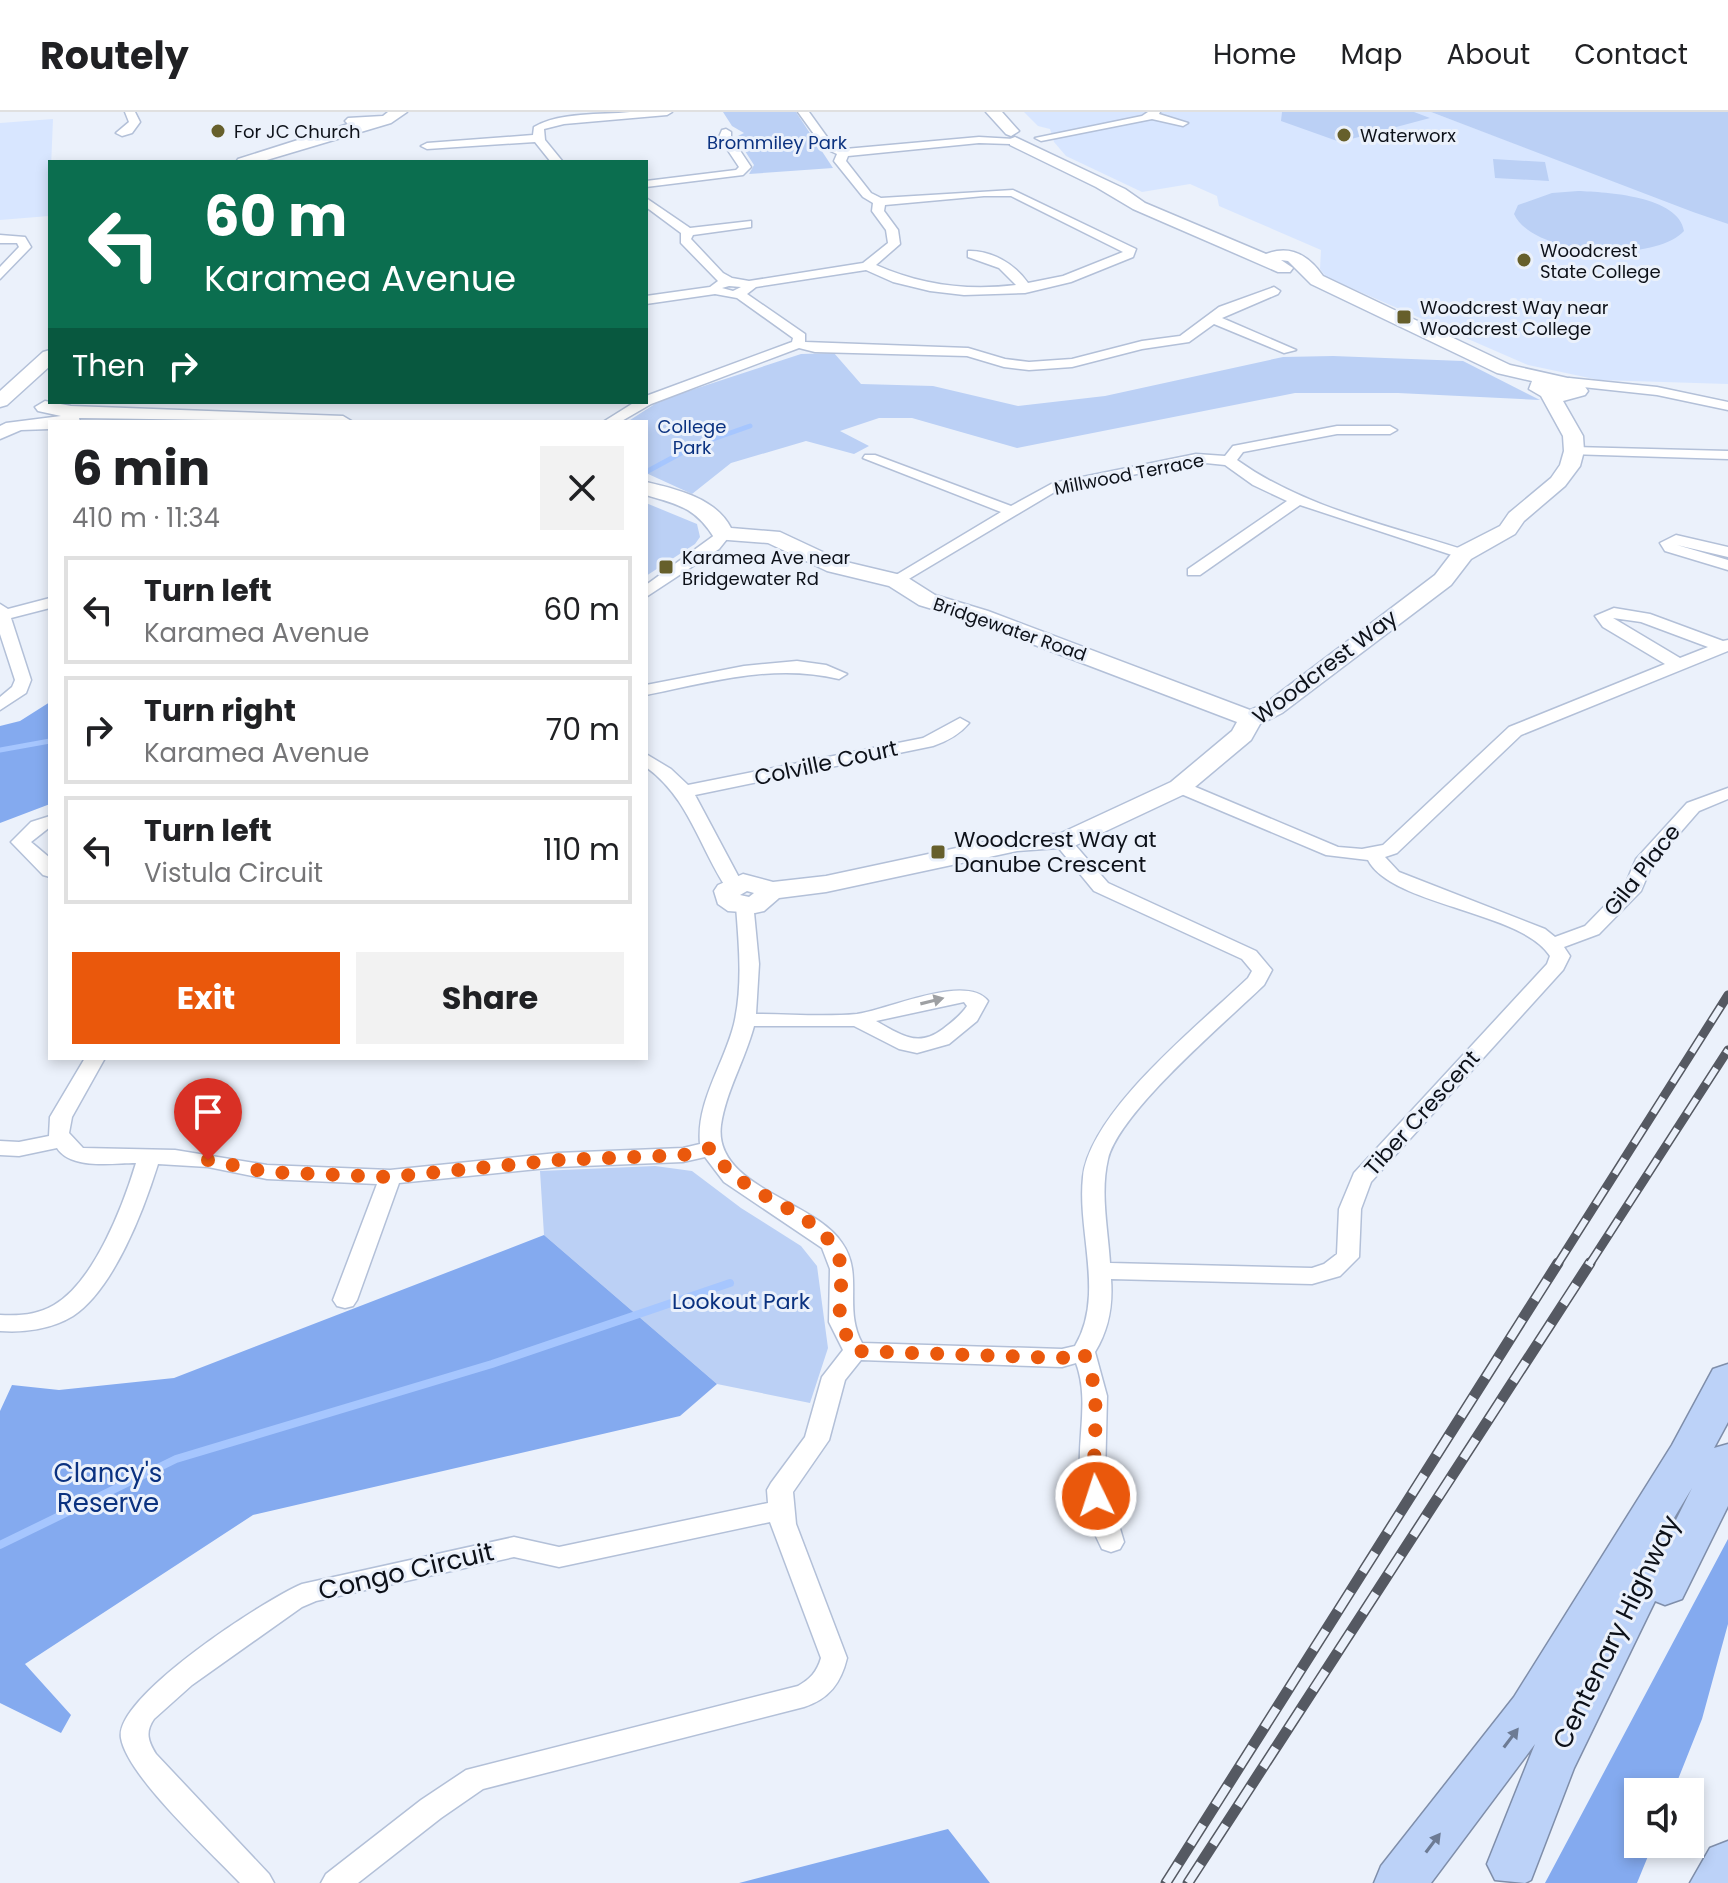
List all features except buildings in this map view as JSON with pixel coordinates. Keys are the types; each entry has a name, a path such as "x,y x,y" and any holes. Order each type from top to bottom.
{"highway":[{"path":"1400,1883 1531,1712 1688,1456 1728,1380"},
{"name":"Centenary Highway","path":"1508,1873 1549,1768 1728,1404"},
{"name":"Centenary Highway","path":"1508,1873 1639,1637 1728,1461"},
{"path":"1716,1883 1728,1864"}],"street":[{"path":"122,133 135,122 130,112"},
{"path":"250,160 393,118 400,112"},
{"path":"556,160 539,138 539,127 550,123 667,112"},
{"path":"803,112 828,146 843,153 1076,131 1154,114 1183,123"},
{"path":"994,112 1046,158 1139,206 1245,252 1299,267 1304,262 1317,280 1504,369 1560,389 1608,386 1657,391 1728,406"},
{"path":"1009,112 1023,136 1046,158"},
{"path":"229,160 321,126 338,115 349,121 372,122"},
{"path":"648,184 739,173 745,167 725,137 726,132"},
{"path":"427,146 539,138"},
{"path":"843,153 840,161 867,195 879,202 1013,193 1130,249 1129,254 1117,260 1066,280 1025,289 915,286 867,266"},
{"path":"648,300 715,290 725,295 867,266 894,244 892,230 878,211 879,202"},
{"path":"648,203 661,211 670,223 688,232 747,224"},
{"path":"688,232 685,240 719,276 744,290 800,337 798,344"},
{"path":"0,239 21,240 25,247 0,275"},
{"path":"972,254 999,261 1015,273 1025,289"},
{"path":"1277,261 1319,290 1356,298"},
{"path":"715,290 717,285 729,282"},
{"path":"648,401 798,344 815,348 968,352 1004,363 1056,365 1087,361 1142,345 1184,339 1241,302 1274,291"},
{"path":"1214,319 1289,350"},
{"path":"0,401 48,358"},
{"path":"9,428 43,415 41,383 48,373"},
{"path":"1560,389 1560,414 1573,436 1574,451 1728,455"},
{"path":"0,401 24,399 71,412 289,420"},
{"path":"614,420 642,404"},
{"path":"9,428 48,422"},
{"path":"1229,461 1238,449 1307,435 1337,430 1390,430"},
{"name":"Woodcrest Way","path":"749,894 826,884 1017,843 1063,842 1180,787 1242,735 1251,719 1274,708 1443,580 1463,554 1508,530 1516,517 1558,482 1570,466 1574,451"},
{"path":"870,458 1011,511"},
{"name":"Millwood Terrace","path":"897,581 1042,492 1072,482 1196,458 1229,461 1258,482 1298,500 1463,554"},
{"path":"648,591 706,552 723,534 721,525 711,514 649,489"},
{"path":"1194,572 1298,500"},
{"name":"Bridgewater Road","path":"723,534 772,537 835,566 897,581 927,600 980,616 1251,719"},
{"path":"1728,552 1676,540 1668,543 1670,548 1728,565"},
{"path":"0,705 20,689 23,680 2,612 48,603"},
{"path":"1678,664 1609,624 1603,616 1611,611 1628,613 1725,646"},
{"path":"1180,787 1333,851 1356,856 1375,855 1390,849 1515,731 1725,646"},
{"path":"648,690 791,664 826,667 839,674"},
{"name":"Colville Court","path":"686,791 927,742 942,737 960,723"},
{"path":"648,760 669,773 686,791 720,865 749,894 745,1020 718,1098 711,1127 711,1148 721,1165 741,1182 814,1227 833,1246 842,1269 840,1320 855,1351"},
{"name":"Gila Place","path":"1553,945 1592,930 1634,887 1643,863 1693,807 1728,793"},
{"path":"0,845 20,842 37,826 48,822"},
{"path":"20,842 48,868"},
{"path":"855,1351 1062,1358 1083,1352 1092,1343 1098,1322 1099,1271 1093,1178 1098,1153 1134,1103 1257,981 1262,970 1249,955 1101,887 1063,842"},
{"path":"1375,855 1380,865 1392,876 1538,933 1553,945"},
{"name":"Tiber Crescent","path":"1099,1271 1312,1276 1332,1270 1348,1257 1352,1238 1348,1208 1362,1178 1556,966 1560,956 1553,945"},
{"path":"745,1020 857,1020 946,998 967,996 978,1001 977,1010 947,1037 929,1047 908,1048 879,1029 857,1020"},
{"path":"94,1060 61,1117 58,1133 69,1150 79,1155 208,1160 267,1172 390,1177 557,1160 683,1155 711,1148"},
{"path":"0,1148 19,1149 62,1140"},
{"path":"0,1323 23,1325 67,1309 96,1277 142,1183 149,1157"},
{"path":"345,1300 390,1177"},
{"path":"336,1883 431,1809 476,1779 804,1696 820,1688 830,1676 834,1658 783,1524 780,1490 817,1440 834,1377 855,1351"},
{"path":"1083,1352 1096,1385 1092,1470 1096,1496 1111,1542"},
{"name":"Congo Circuit","path":"259,1883 146,1763 135,1744 136,1723 155,1699 280,1608 311,1591 514,1547 559,1557 780,1510"}],"shaded area":[{"name":"Woodcrest State College","path":"1024,112 1431,112 1728,224 1728,384 1599,380 1528,365 1326,277 1320,269 1321,250 1219,206 1217,196 1190,184 1142,192 1066,156 1054,142 1050,129 1038,126"},
{"path":"53,119 51,160 48,160 48,216 0,220 0,123"}],"green space":[{"name":"Brommiley Park","path":"723,112 796,112 833,168 749,174 754,165 736,137 744,133 732,126"},
{"name":"Waterworx","path":"1282,112 1414,112 1430,118 1340,142 1281,121"},
{"path":"1431,112 1728,112 1728,224 1693,212"},
{"path":"1493,159 1545,162 1549,181 1495,178"},
{"path":"1578,191 1623,195 1656,203 1679,219 1684,231 1669,241 1647,248 1595,251 1544,239 1526,228 1514,214 1518,205 1552,193"},
{"name":"College Park","path":"834,353 861,384 933,386 1018,406 1105,396 1283,357 1333,356 1463,361 1540,400 1398,393 1295,393 1017,448 912,418 879,418 840,431 869,446 854,454 806,441 731,463 692,494 648,474 648,420 630,420 661,400 801,354"},
{"path":"648,504 697,524 700,537 695,544 648,575"},
{"path":"48,703 48,805 0,823 0,726 20,721"},
{"name":"Lookout Park","path":"655,1166 692,1171 741,1208 801,1246 817,1266 828,1348 810,1403 717,1384 544,1235 540,1171"},
{"name":"Clancy's Reserve","path":"544,1235 717,1384 680,1416 253,1515 25,1664 71,1715 61,1733 0,1703 0,1411 12,1385 59,1390 174,1378"},
{"path":"1728,1539 1728,1624 1702,1719 1679,1778 1624,1778 1624,1858 1647,1858 1637,1883 1545,1883"},
{"path":"948,1829 990,1883 739,1883"}],"waterway":[{"path":"648,471 696,445 750,426"},
{"path":"0,750 48,741"},
{"path":"0,1545 176,1459 492,1364 730,1283"}],"railway":[{"path":"1557,1265 1728,995"},
{"path":"1589,1265 1728,1050"},
{"path":"1166,1883 1558,1263"},
{"path":"1188,1883 1590,1263"}],"place":[{"name":"For JC Church","path":"218,131"},
{"name":"Waterworx","path":"1344,135"},
{"name":"Woodcrest State College","path":"1524,260"},
{"name":"Woodcrest Way near Woodcrest College","path":"1404,317"},
{"name":"Karamea Ave near Bridgewater Rd","path":"666,567"},
{"name":"Woodcrest Way at Danube Crescent","path":"938,852"}],"route":[{"path":"208,1160 267,1172 390,1177 557,1160 683,1155 711,1148 721,1165 741,1182 814,1227 833,1246 842,1269 840,1320 855,1351 1062,1358 1083,1352 1096,1385 1092,1470 1096,1496"}]}
